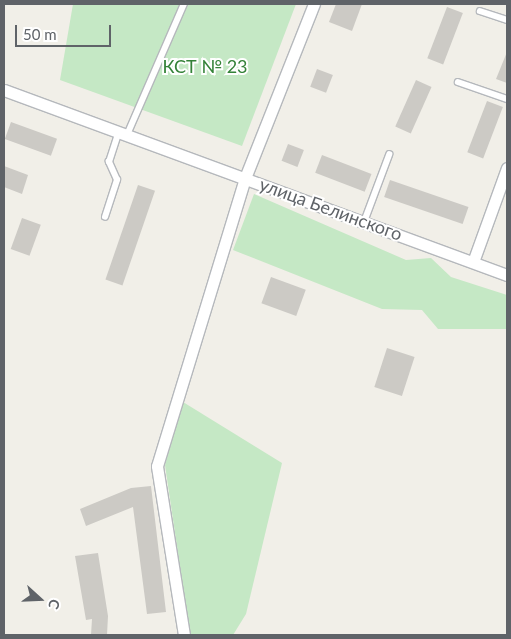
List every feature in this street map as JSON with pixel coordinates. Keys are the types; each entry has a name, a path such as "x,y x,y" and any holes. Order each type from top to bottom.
{"street":[{"name":"улица Белинского","path":"314,4 245,178 507,275"},
{"path":"4,90 245,178 157,466 184,635"},
{"path":"473,262 507,168"}],"lane":[{"path":"105,217 117,180 109,162 184,4"},
{"path":"480,10 507,20"},
{"path":"458,82 507,99"},
{"path":"364,222 389,155"}],"green space":[{"name":"КСТ № 23","path":"73,4 296,4 242,146 60,80"},
{"path":"254,194 406,260 431,258 451,277 507,295 507,329 438,329 422,310 382,309 233,250"},
{"path":"183,402 282,463 246,614 233,635 190,635 165,465"}],"building":[{"path":"336,4 362,4 352,31 329,22"},
{"path":"447,7 463,13 443,64 427,58"},
{"path":"507,52 507,83 496,79"},
{"path":"317,69 333,75 326,93 310,87"},
{"path":"416,80 432,87 411,134 395,127"},
{"path":"487,101 503,107 483,158 467,152"},
{"path":"11,122 57,139 51,156 5,139"},
{"path":"288,144 304,150 297,167 282,161"},
{"path":"322,155 371,174 365,192 315,173"},
{"path":"4,166 28,175 22,194 4,187"},
{"path":"390,180 468,207 463,224 384,197"},
{"path":"138,185 155,191 122,285 105,280"},
{"path":"22,218 41,225 30,256 11,249"},
{"path":"271,277 306,290 296,316 261,303"},
{"path":"387,348 415,357 402,396 374,387"},
{"path":"151,486 166,612 147,614 133,507 86,526 80,509 131,488"},
{"path":"98,553 108,616 107,635 91,635 92,619 86,620 75,556"}]}
